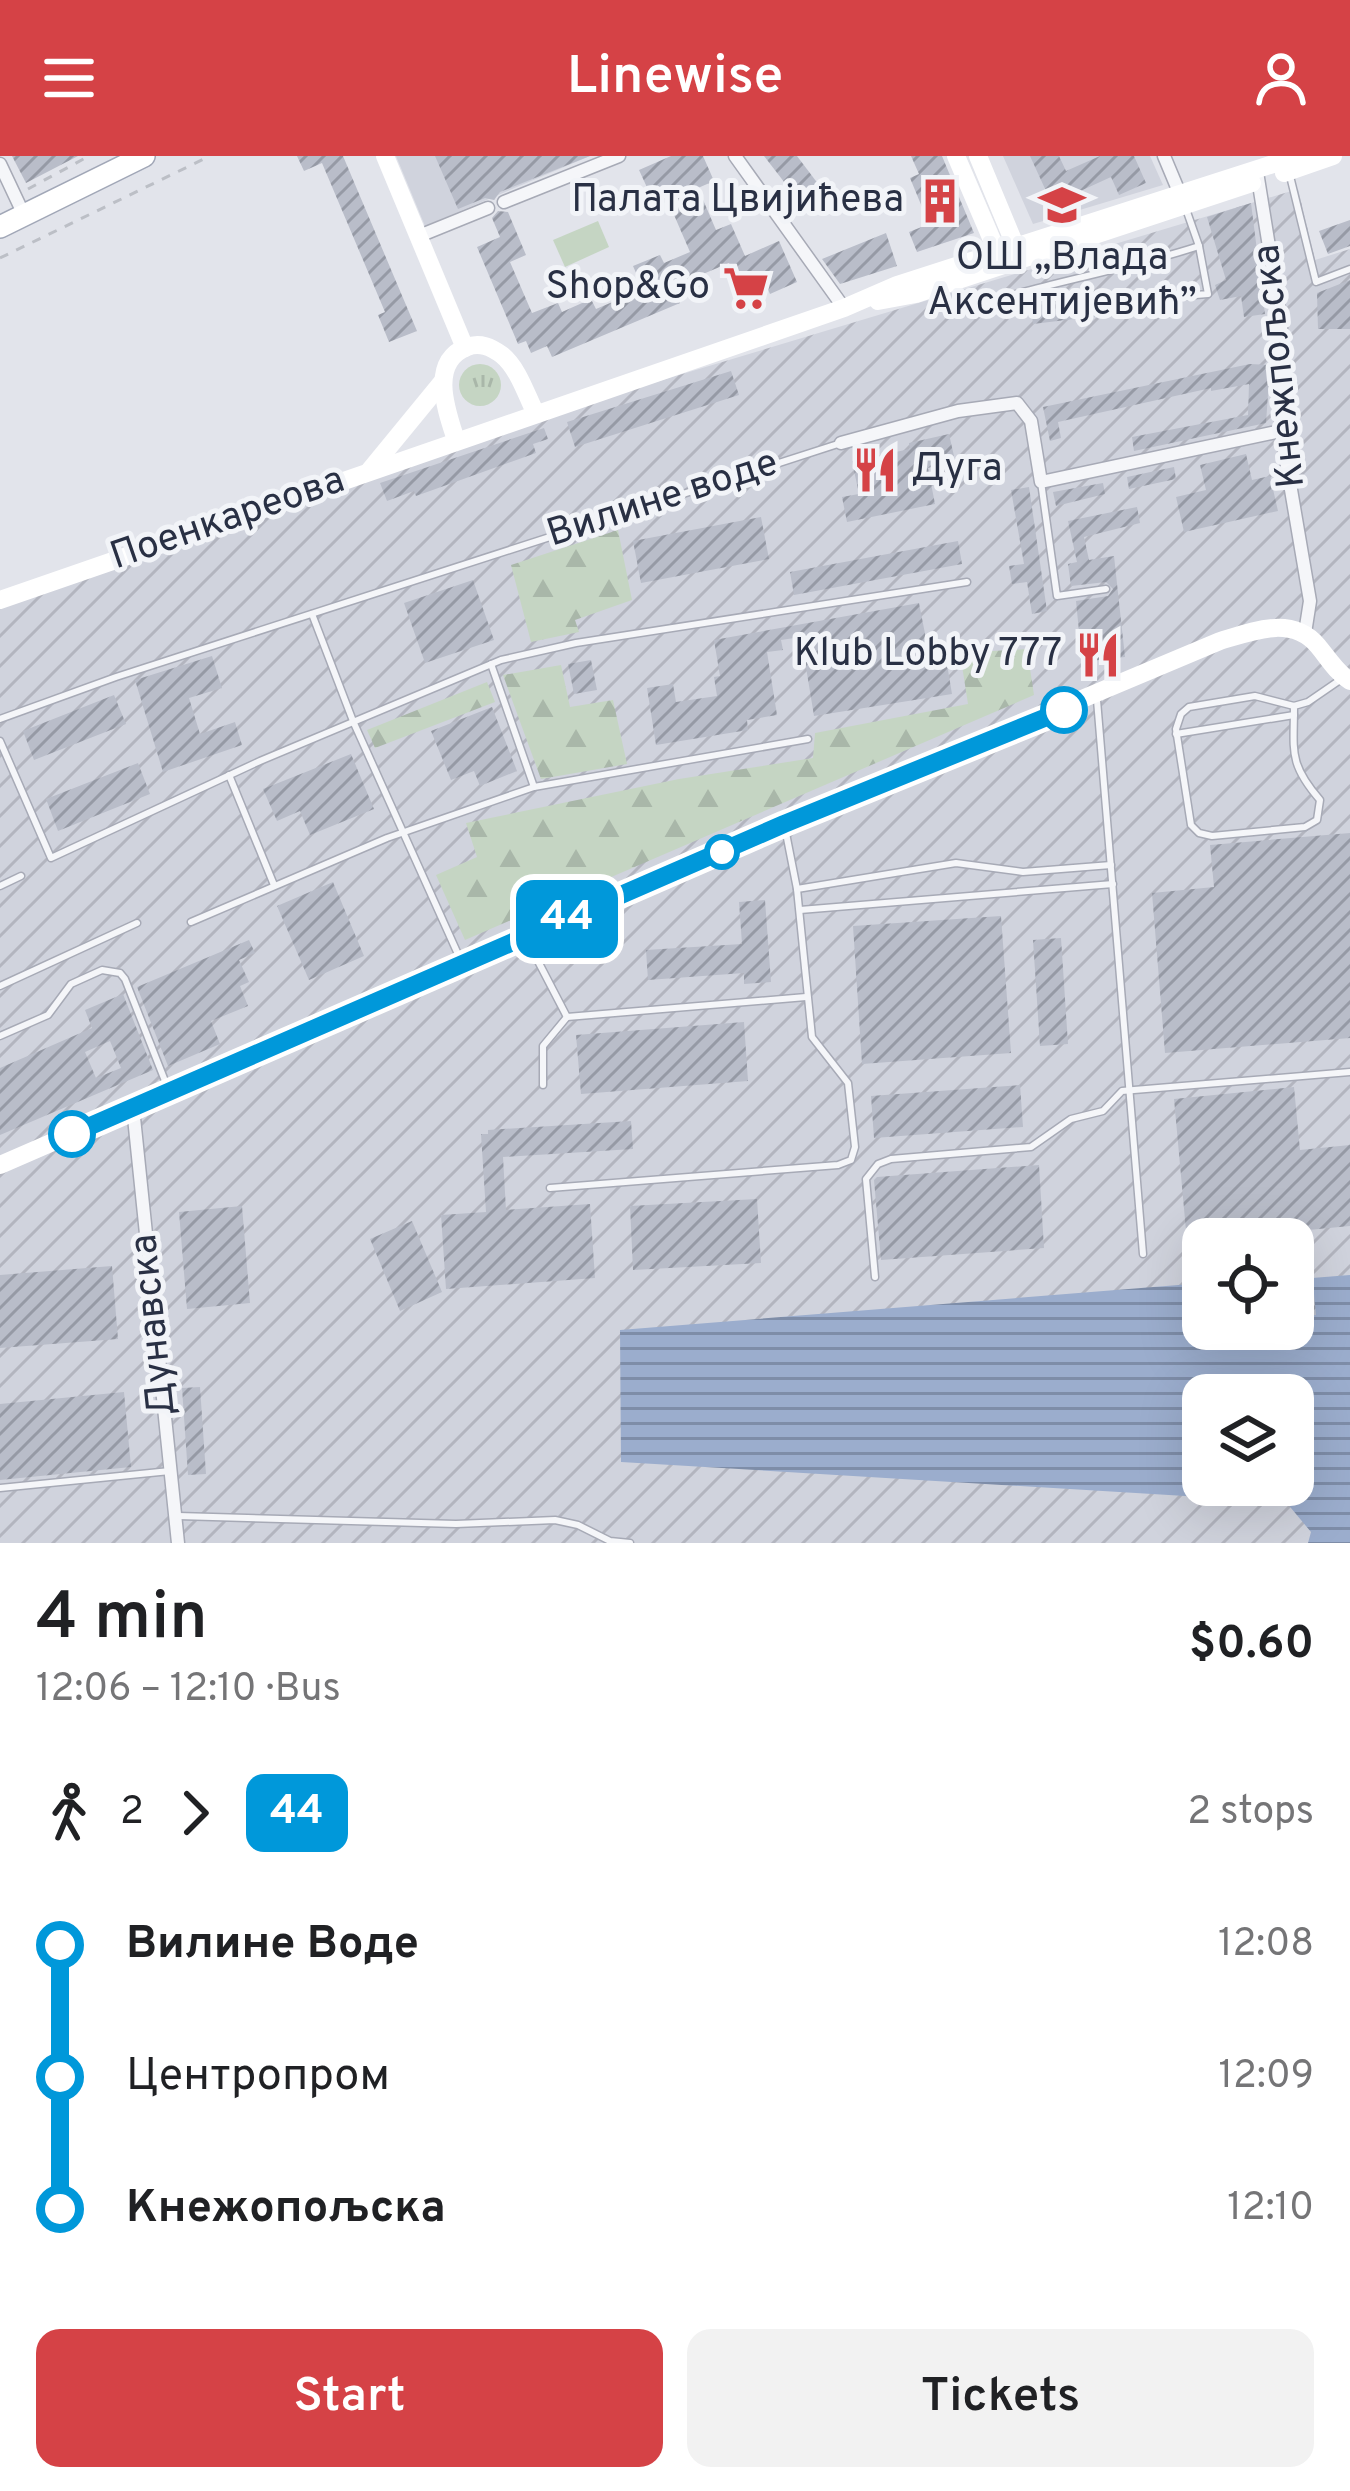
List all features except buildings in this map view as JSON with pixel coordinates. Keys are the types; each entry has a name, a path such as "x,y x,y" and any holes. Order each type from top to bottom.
{"main road":[{"path":"0,227 19,206 144,156"}],"street":[{"path":"385,156 465,348"},
{"path":"504,202 619,156"},
{"path":"735,156 844,308"},
{"path":"956,156 1009,256"},
{"path":"978,156 1009,256"},
{"path":"1165,156 1182,199"},
{"name":"Поенкареова","path":"0,600 844,308 916,294 1009,256 1257,175 1333,156"},
{"path":"0,164 19,206"},
{"name":"Кнежпољска","path":"1257,175 1281,321 1281,431 1309,587 1311,612 1305,633"},
{"path":"419,236 488,208"},
{"path":"370,470 465,348 482,344 500,354 535,412"},
{"path":"442,381 456,440"},
{"name":"Вилине воде","path":"841,443 958,411 1017,403 1030,421 1041,482"},
{"path":"1041,482 1281,431"},
{"path":"0,1165 784,824 1198,650 1249,632 1276,628 1305,633 1347,679"},
{"name":"Дунавска","path":"133,1108 178,1543"}],"lane":[{"path":"1293,164 1316,282 1350,269"},
{"path":"1133,300 1208,294 1199,246 1182,199"},
{"path":"960,313 1005,295 1149,263 1199,246"},
{"name":"Вилине воде","path":"0,719 841,443"},
{"path":"1041,482 1058,600 1106,589"},
{"path":"0,741 51,858 229,775 491,664 576,643 967,581"},
{"path":"312,614 353,721 463,964"},
{"path":"491,664 533,787"},
{"path":"1294,706 1292,750 1296,768 1321,805 1318,820 1304,827 1212,836 1199,833 1191,825 1176,734 1178,719 1189,707 1255,695 1294,706 1347,679"},
{"path":"1097,696 1143,1254"},
{"path":"1176,734 1294,716"},
{"path":"191,922 403,832 533,787 808,739"},
{"path":"229,775 274,885"},
{"path":"550,1188 838,1165 851,1160 855,1147 848,1083 812,1037 797,889 784,824"},
{"path":"797,889 956,863 1023,872 1111,865"},
{"path":"0,886 21,876"},
{"path":"799,910 1113,884"},
{"path":"0,986 137,923"},
{"path":"525,937 566,1017"},
{"path":"0,1036 48,1015 71,984 112,970 124,979 170,1092"},
{"path":"543,1085 543,1046 566,1017 806,997"},
{"path":"875,1276 866,1179 878,1164 1031,1147 1071,1119 1103,1111 1114,1094 1130,1089 1350,1072"},
{"path":"0,1488 170,1471"},
{"path":"175,1516 457,1524 555,1520 610,1541 630,1543"}],"path":[{"path":"19,206 89,156"},
{"path":"0,258 209,156"}],"shaded area":[{"path":"396,156 590,156 425,226"},
{"name":"ОШ „Влада Аксентијевић”","path":"1003,156 1150,156 1163,185 1033,224"},
{"path":"1298,189 1315,260 1350,249 1350,1543 0,1543 0,608 529,420"}],"green space":[{"path":"598,221 609,247 565,267 553,240"},
{"path":"480,364 495,370 501,385 495,400 480,406 465,400 459,385 465,370"},
{"path":"618,530 632,600 575,620 579,632 531,642 511,565"},
{"path":"1027,649 1034,695 465,940 436,875 477,857 466,823 679,779 813,758 815,733 968,704 960,653"},
{"path":"561,665 570,707 613,700 627,764 541,779 503,675"},
{"path":"487,682 495,702 375,748 367,730"}],"water":[{"path":"1350,1275 1350,1543 1308,1543 1311,1532 1289,1506 1314,1506 1314,1374 1182,1374 1182,1496 621,1462 620,1330 1182,1285 1182,1350 1314,1350 1314,1278"}],"bus line":[{"name":"44","path":"72,1134 784,824 1064,710"}],"place":[{"name":"Палата Цвијићева","path":"940,201"},
{"name":"ОШ „Влада Аксентијевић”","path":"1062,205"},
{"name":"Shop&Go","path":"746,288"},
{"name":"Дуга","path":"875,470"},
{"name":"Klub Lobby 777","path":"1098,655"}]}
